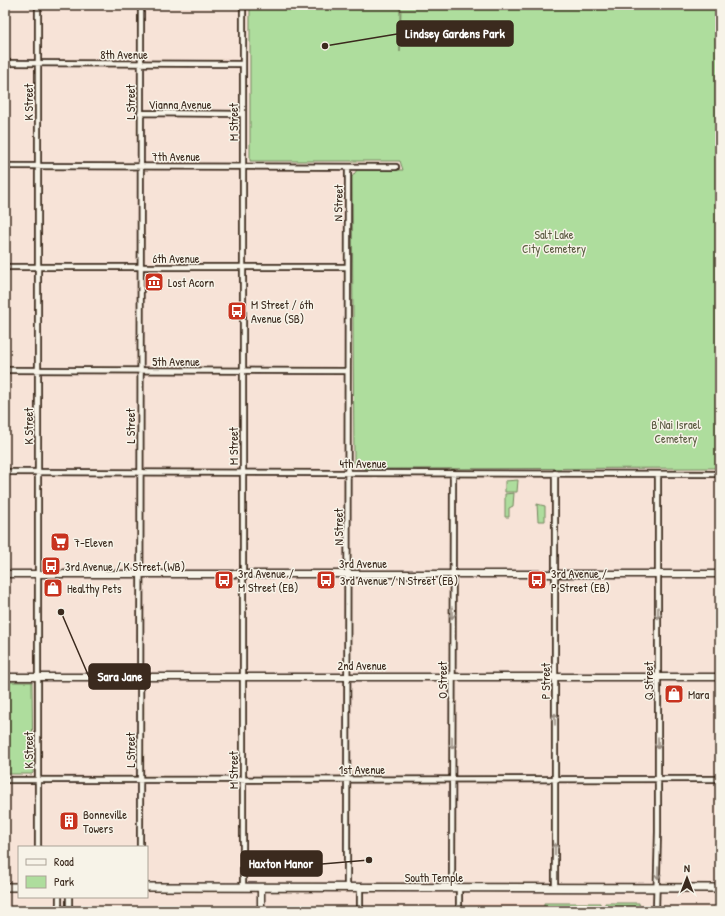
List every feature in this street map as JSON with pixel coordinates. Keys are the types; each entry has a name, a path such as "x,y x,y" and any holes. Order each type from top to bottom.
{"main road":[{"path":"5,887 18,887"},
{"name":"South Temple","path":"148,887 720,888"}],"street":[{"name":"K Street","path":"38,5 38,846"},
{"name":"L Street","path":"140,5 140,846"},
{"name":"M Street","path":"243,5 243,887"},
{"name":"8th Avenue","path":"5,63 243,64"},
{"name":"Vianna Avenue","path":"140,113 243,114"},
{"name":"7th Avenue","path":"5,166 396,167"},
{"name":"N Street","path":"347,888 348,167"},
{"name":"6th Avenue","path":"5,267 347,267"},
{"name":"5th Avenue","path":"5,370 347,371"},
{"name":"4th Avenue","path":"5,472 720,474"},
{"name":"O Street","path":"453,473 452,779 456,888 459,911"},
{"name":"P Street","path":"555,473 555,888"},
{"name":"Q Street","path":"656,911 658,888 658,474"},
{"name":"3rd Avenue","path":"5,574 720,574"},
{"name":"2nd Avenue","path":"5,677 720,677"},
{"name":"1st Avenue","path":"5,780 720,779"},
{"path":"261,888 261,911"},
{"path":"360,888 360,911"},
{"path":"59,898 59,911"},
{"path":"69,898 69,911"}],"shaded area":[{"path":"469,904 640,904 640,911 469,911"}],"green space":[{"name":"Salt Lake City Cemetery","path":"250,5 400,5 400,52 401,5 720,5 720,468 366,469 354,463 352,177 357,170 403,170 400,161 250,161"},
{"path":"518,480 517,492 505,492 505,481"},
{"path":"514,493 513,506 509,508 509,517 505,517 505,494"},
{"path":"537,504 545,506 545,521 538,521"},
{"path":"5,682 32,682 32,774 5,774"},
{"path":"544,903 600,903 600,911 544,911"},
{"path":"605,903 639,903 640,911 605,908"}],"place":[{"name":"Lindsey Gardens Park","path":"325,46"},
{"name":"Lost Acorn","path":"154,282"},
{"name":"M Street / 6th Avenue (SB)","path":"237,311"},
{"name":"7-Eleven","path":"60,542"},
{"name":"3rd Avenue / K Street (WB)","path":"51,566"},
{"name":"3rd Avenue / M Street (EB)","path":"224,580"},
{"name":"3rd Avenue / N Street (EB)","path":"326,580"},
{"name":"3rd Avenue / P Street (EB)","path":"537,580"},
{"name":"Healthy Pets","path":"53,588"},
{"name":"Sara Jane","path":"61,612"},
{"name":"Mara","path":"674,694"},
{"name":"Bonneville Towers","path":"69,821"},
{"name":"Haxton Manor","path":"369,860"}],"park label":[{"name":"B'Nai Israel Cemetery","path":"676,431"}]}
